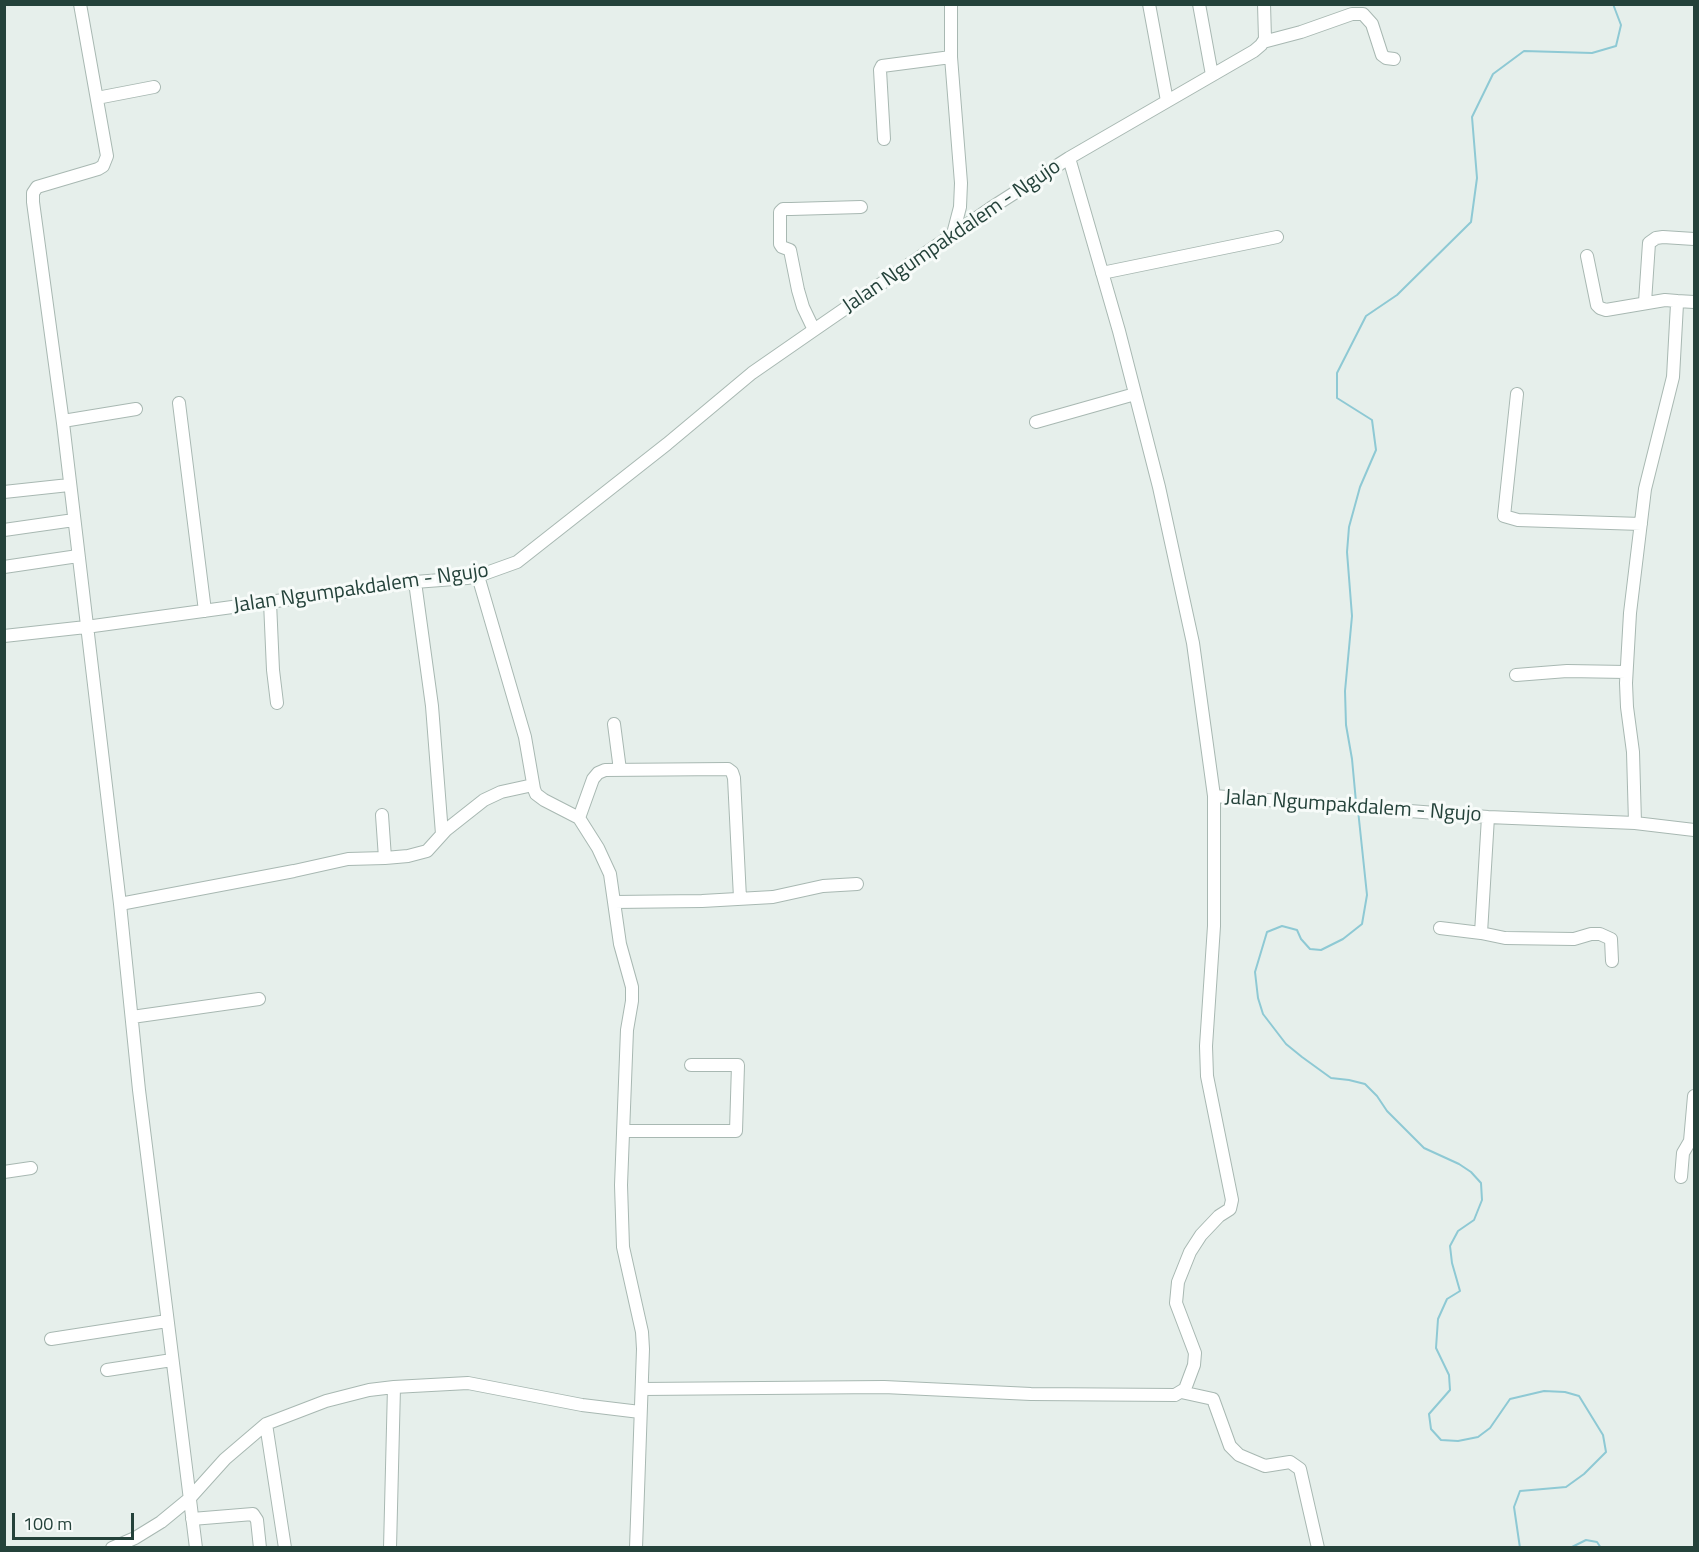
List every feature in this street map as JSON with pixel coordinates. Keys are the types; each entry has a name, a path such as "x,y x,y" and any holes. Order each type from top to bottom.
{"street":[{"path":"80,4 108,152 106,162 98,169 37,187 33,193 63,421 120,904 139,1090 196,1548"},
{"path":"951,4 951,57 961,183 960,207 953,234"},
{"path":"1149,4 1167,101"},
{"path":"1199,4 1212,75"},
{"path":"1263,42 1264,4"},
{"path":"1069,158 1254,51 1263,42 1352,14 1363,14 1372,24 1382,55 1394,59"},
{"path":"884,139 880,70 882,66 951,57"},
{"path":"97,98 154,87"},
{"name":"Jalan Ngumpakdalem - Ngujo","path":"4,636 415,582 478,576 504,567 527,556 752,373 953,234 1069,158 1159,487 1193,643 1214,796 1488,817 1635,823 1695,830"},
{"path":"814,330 800,298 790,250 780,244 780,212 783,209 861,207"},
{"path":"1102,273 1277,237"},
{"path":"1645,303 1648,243 1663,237 1695,239"},
{"path":"1587,256 1597,305 1600,308 1606,310 1665,300 1695,302"},
{"path":"1635,823 1634,752 1627,707 1626,672 1630,613 1645,489 1672,377 1677,301"},
{"path":"1036,422 1135,394"},
{"path":"1517,394 1504,516 1518,520 1641,524"},
{"path":"179,403 205,611"},
{"path":"63,421 136,409"},
{"path":"4,492 69,485"},
{"path":"4,530 74,520"},
{"path":"4,567 78,556"},
{"path":"478,576 525,737 536,794 579,818 598,848 610,874 620,944 632,987 627,1030 621,1185 623,1247 642,1332 636,1548"},
{"path":"415,582 432,706 441,834"},
{"path":"270,602 273,670 278,703"},
{"path":"1516,675 1567,671 1626,672"},
{"path":"614,724 620,770"},
{"path":"579,818 593,779 605,770 728,769 732,772 740,898"},
{"path":"120,904 348,859 402,857 424,852 441,834 493,795 533,785"},
{"path":"642,1389 884,1387 1031,1394 1175,1395 1185,1389 1192,1374 1195,1353 1176,1303 1178,1282 1190,1252 1201,1235 1219,1216 1230,1209 1232,1200 1207,1076 1206,1046 1214,926 1214,796"},
{"path":"382,815 385,858"},
{"path":"1481,933 1488,817"},
{"path":"614,902 773,897 823,886 857,884"},
{"path":"1440,928 1505,938 1574,939 1600,934 1611,939 1612,961"},
{"path":"132,1017 259,999"},
{"path":"623,1131 736,1131 738,1065 735,1063 691,1065"},
{"path":"1681,1177 1683,1152 1690,1141 1695,1096"},
{"path":"4,1172 31,1168"},
{"path":"51,1339 168,1321"},
{"path":"107,1370 172,1360"},
{"path":"112,1548 135,1538 161,1522 189,1499 225,1459 266,1424 326,1401 369,1390 468,1383 582,1405 639,1412"},
{"path":"390,1548 393,1387"},
{"path":"1181,1392 1213,1399 1230,1446 1239,1455 1265,1466 1290,1462 1300,1469 1318,1548"},
{"path":"266,1424 285,1548"},
{"path":"192,1519 253,1514 257,1520 260,1548"}],"waterway":[{"path":"1356,802 1346,725 1345,691 1352,616 1347,552 1349,527 1360,487 1376,450 1372,420 1337,398 1337,373 1366,316 1397,295 1471,222 1477,178 1472,117 1493,74 1524,51 1592,53 1616,46 1621,25 1613,4"},
{"path":"1358,810 1367,895 1362,924 1343,939 1321,950 1310,949 1297,930 1282,926 1267,932 1255,972 1258,998 1263,1014 1286,1044 1331,1078 1365,1084 1387,1111 1424,1148 1459,1164 1481,1183 1482,1200 1474,1220 1458,1231 1450,1246 1460,1291 1447,1299 1438,1319 1436,1348 1449,1375 1450,1390 1429,1414 1431,1429 1441,1440 1458,1441 1478,1437 1490,1428 1510,1399 1544,1391 1565,1392 1579,1396 1603,1435 1606,1452 1584,1474 1566,1487 1520,1491 1514,1507 1520,1548"},
{"path":"1570,1548 1586,1540 1597,1542 1601,1548"}]}
